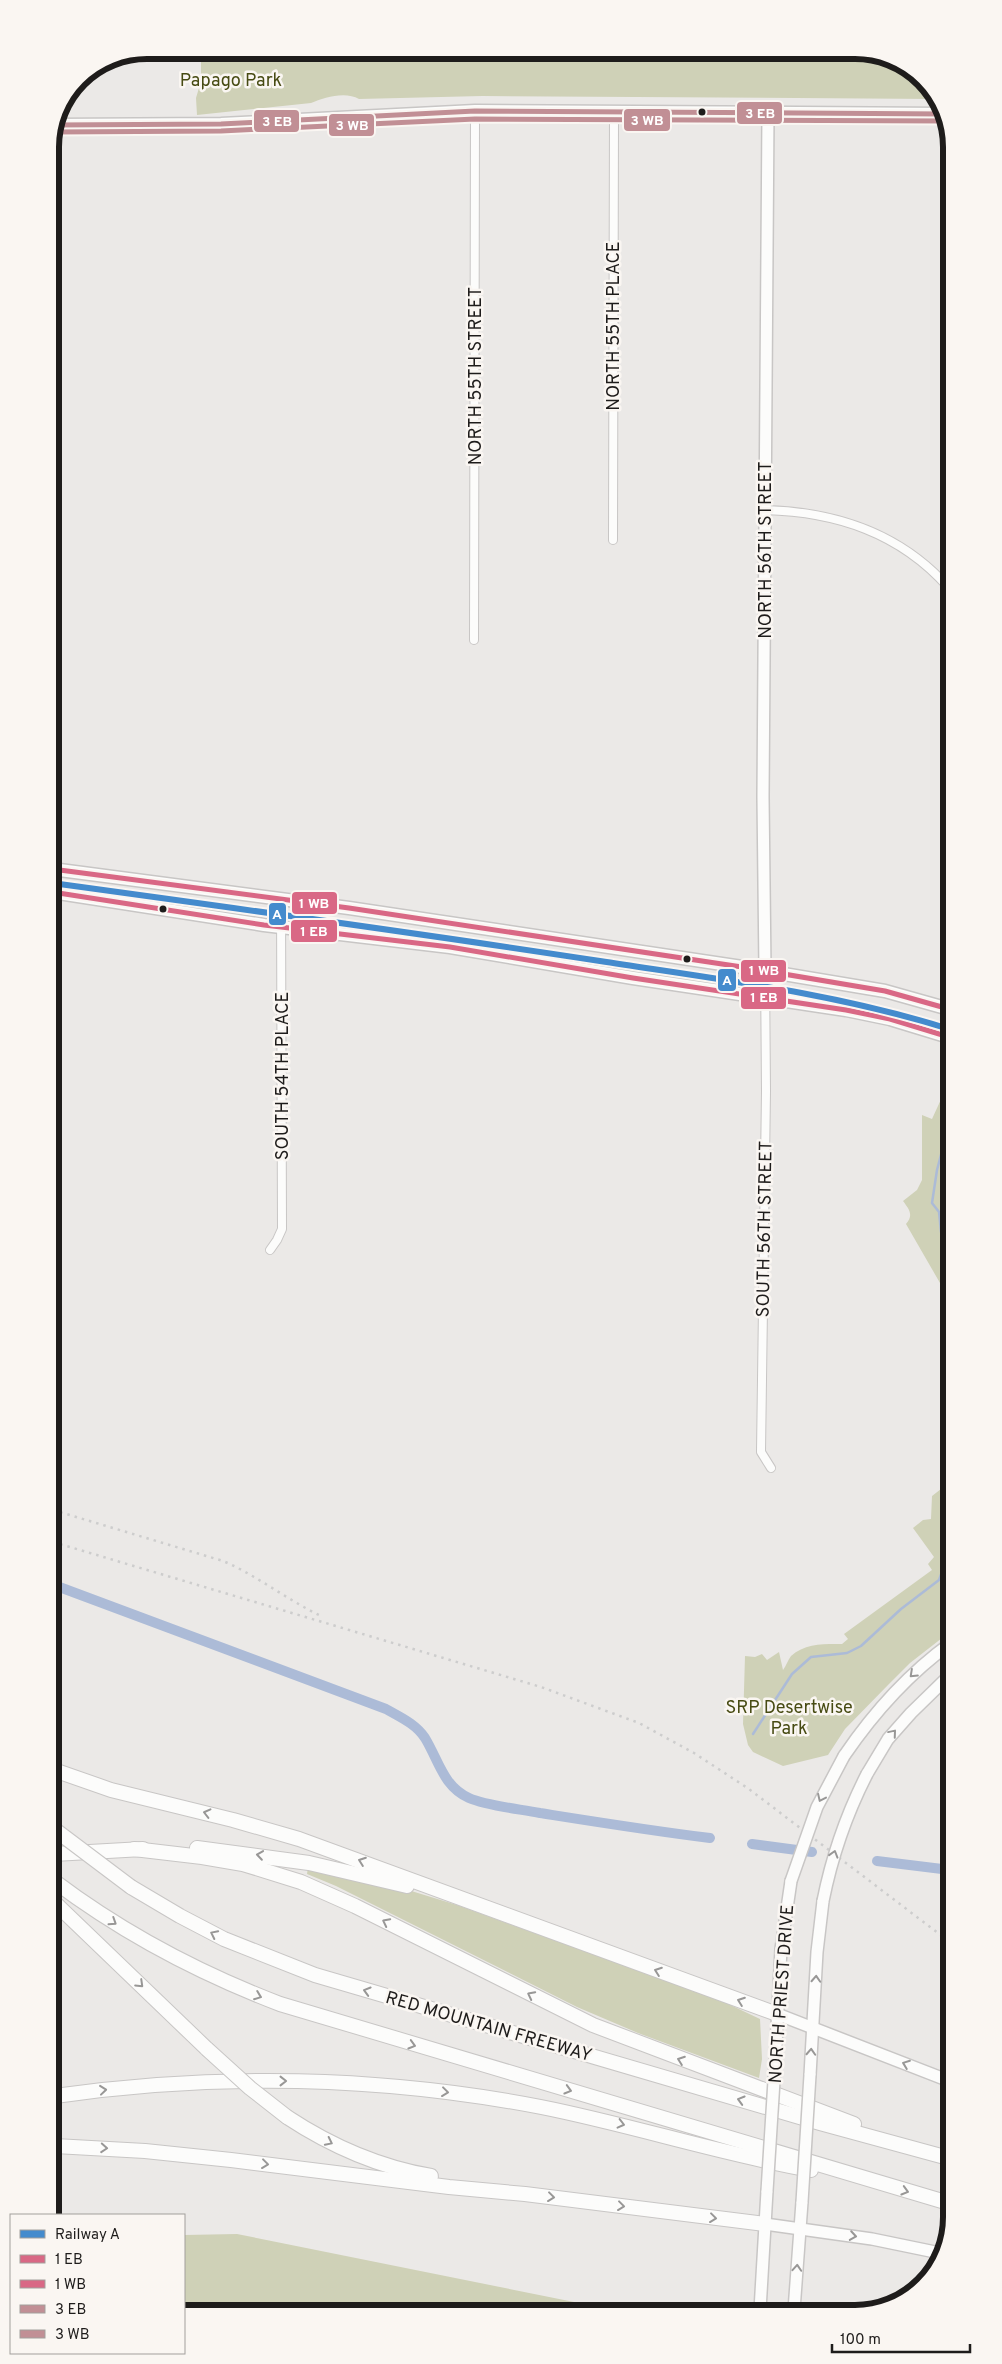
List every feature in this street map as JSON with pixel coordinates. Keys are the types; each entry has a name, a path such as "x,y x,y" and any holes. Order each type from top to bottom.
{"highway":[{"path":"59,1772 111,1790 299,1838 778,2014"},
{"name":"RED MOUNTAIN FREEWAY","path":"59,1833 131,1887 180,1916 224,1939 323,1978 820,2123 943,2156"},
{"path":"59,1854 189,1847 262,1855 404,1885 522,1921"},
{"path":"134,1849 192,1855 242,1864 301,1882 355,1906 593,2025 923,2150"},
{"path":"59,1885 128,1931 172,1956 217,1979 280,2004 765,2147 858,2178 943,2202"},
{"path":"59,1907 207,2049 263,2100 287,2118 341,2148 392,2167 526,2194"},
{"path":"59,2096 159,2085 256,2081 325,2082 429,2090 497,2099 568,2113 666,2136 755,2160 858,2178"},
{"path":"59,2146 145,2151 449,2187 526,2194 765,2224"}],"main road":[{"path":"62,125 230,124 475,111 937,114"},
{"name":"NORTH 56TH STREET","path":"765,970 763,797 768,112"},
{"path":"59,870 281,899 765,970 885,991 943,1007"},
{"path":"59,893 765,993 877,1016 943,1035"},
{"name":"NORTH PRIEST DRIVE","path":"760,2305 782,1933 791,1881 817,1807 844,1756 870,1719 890,1697 925,1663 943,1649"},
{"name":"NORTH PRIEST DRIVE","path":"794,2305 823,1901 838,1840 848,1811 867,1774 888,1739 910,1712 943,1681"},
{"path":"778,2014 943,2079"},
{"path":"765,2224 872,2239 936,2252"}],"street":[{"name":"NORTH 55TH STREET","path":"474,640 475,111"},
{"name":"NORTH 55TH PLACE","path":"612,540 614,112"},
{"path":"765,510 814,513 864,529 907,550 943,582"},
{"name":"SOUTH 54TH PLACE","path":"270,1250 282,1229 281,899"},
{"name":"NORTH 56TH STREET","path":"765,970 765,993"},
{"name":"SOUTH 56TH STREET","path":"765,993 766,1091 761,1452 771,1468"}],"green space":[{"name":"Papago Park","path":"201,59 861,59 883,63 894,68 909,77 929,99 482,96 359,99 342,95 328,97 311,103 197,115 196,98 201,81"},
{"path":"943,1095 943,1284 940,1283 906,1224 910,1215 909,1209 903,1201 917,1190 922,1180 922,1115 932,1119"},
{"name":"SRP Desertwise Park","path":"943,1487 943,1637 910,1663 845,1729 828,1755 783,1766 753,1752 748,1745 743,1724 745,1656 755,1657 762,1654 767,1660 779,1652 783,1670 791,1656 802,1649 815,1645 842,1644 848,1639 844,1634 932,1570 928,1564 934,1557 913,1528 923,1520 931,1519 932,1496"},
{"path":"308,1867 382,1882 457,1905 722,2001 760,2019 762,2059 759,2078 638,2033 577,2007 336,1886 307,1874"},
{"path":"237,2234 589,2305 185,2305 185,2235"}],"waterway":[{"path":"943,1147 932,1203 939,1212 943,1236"},
{"path":"753,1734 792,1674 811,1657 847,1653 861,1646 901,1609 939,1580 943,1569"},
{"path":"59,1587 386,1709 407,1721 421,1733 447,1780 460,1793 469,1798 504,1807 710,1838"},
{"path":"752,1844 812,1852"},
{"path":"877,1861 942,1869"}],"railway":[{"path":"59,1512 223,1561 319,1615"},
{"path":"59,1544 541,1687 639,1723 694,1753 749,1789 943,1937"}],"rail line":[{"name":"A","path":"59,884 394,931 776,988 906,1016 943,1027"}],"transit line":[{"path":"62,125 221,124 475,111 937,114"},
{"path":"60,132 221,131 475,119 939,121"},
{"path":"59,870 349,908 742,967 885,991 943,1007"},
{"path":"59,893 264,925 450,947 633,978 846,1010 890,1019 943,1035"}]}
